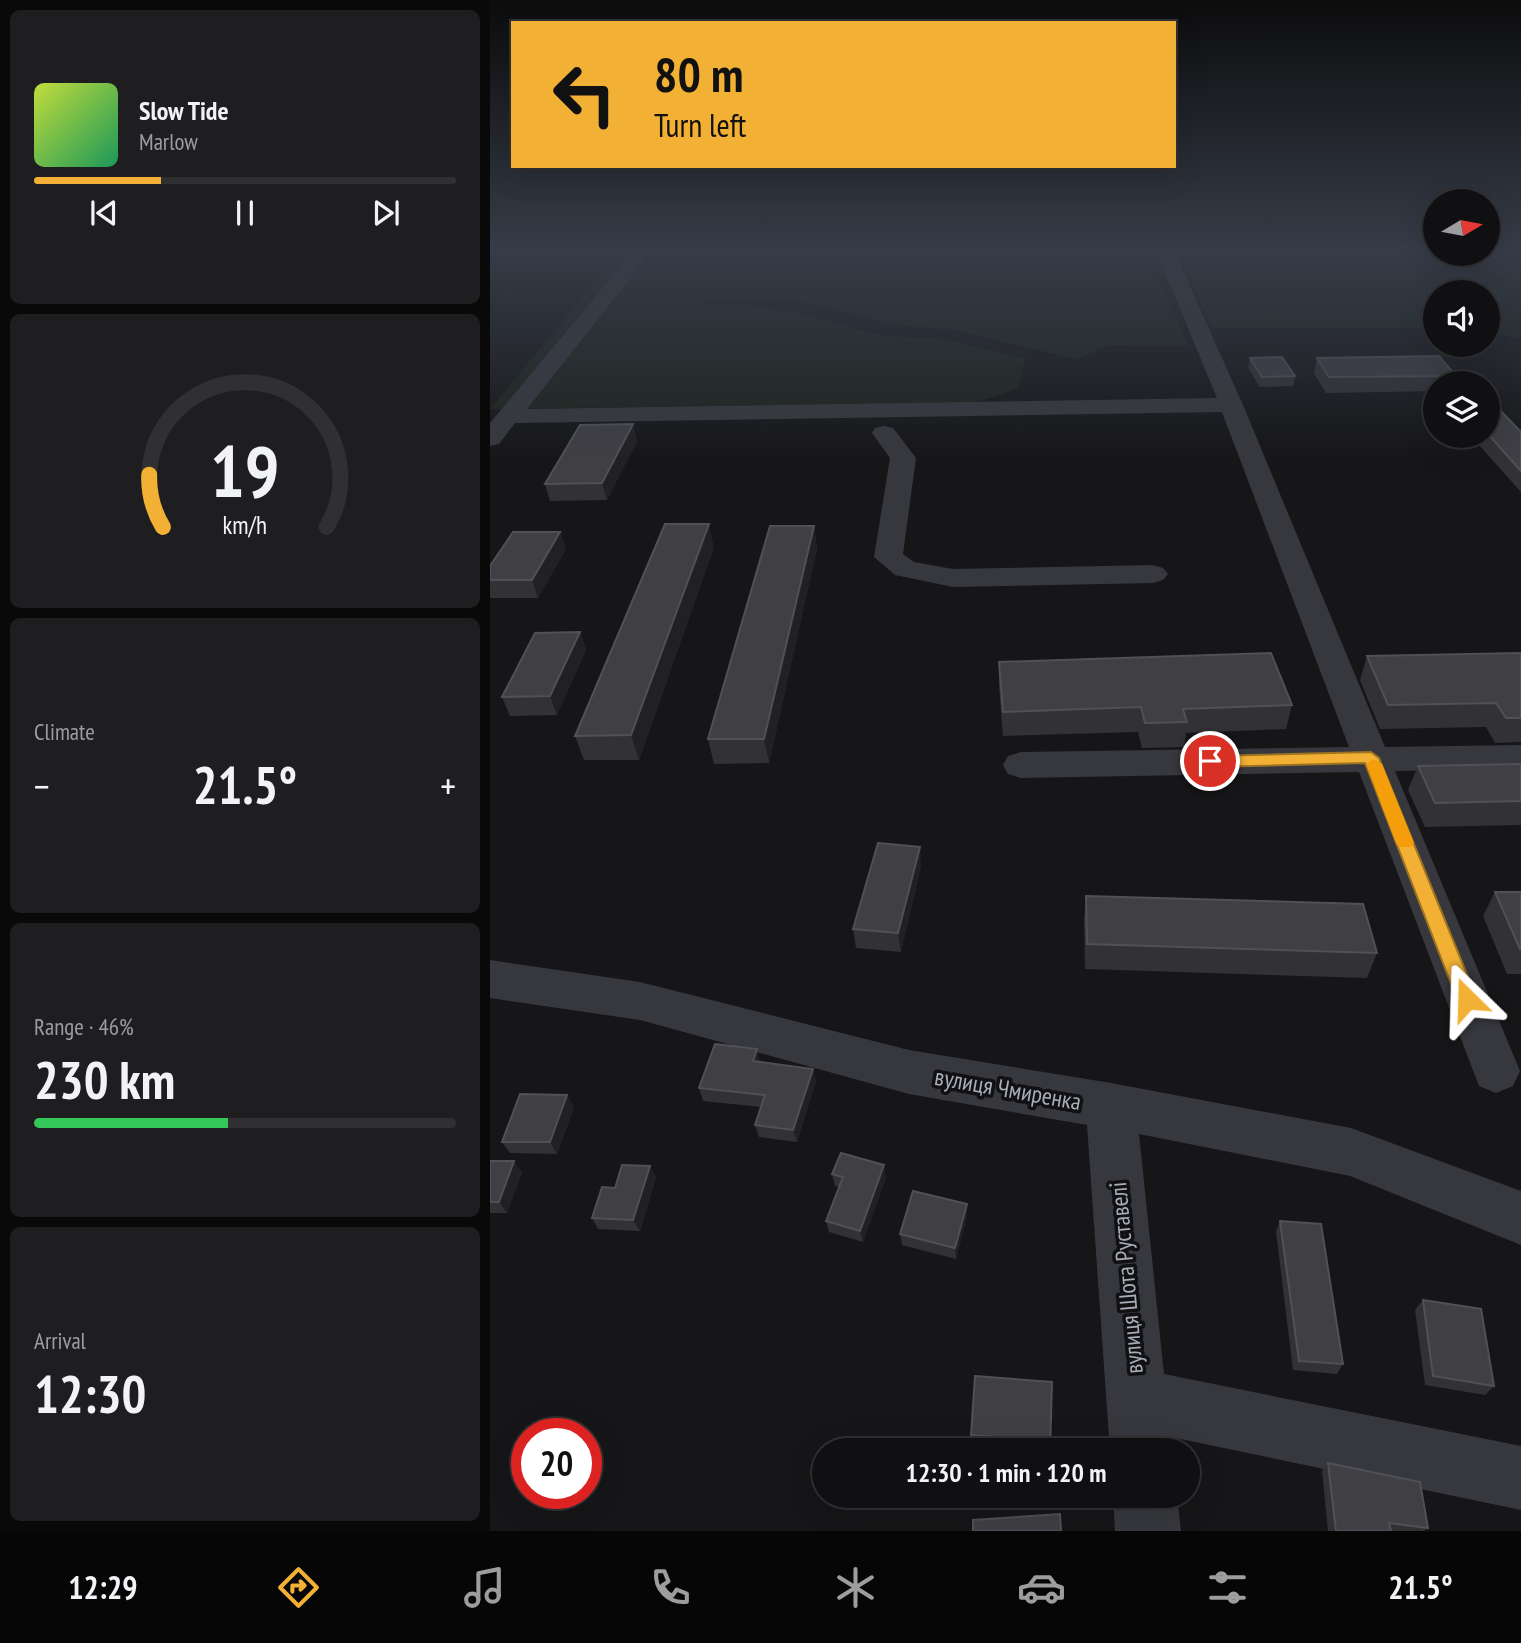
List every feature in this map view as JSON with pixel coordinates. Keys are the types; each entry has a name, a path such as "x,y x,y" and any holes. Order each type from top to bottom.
{"street":[{"path":"490,439 588,319"},
{"path":"1194,319 1496,1071"},
{"path":"510,416 1231,405"},
{"path":"884,433 903,458 888,556 905,569 953,578 1153,574"},
{"path":"1021,765 1521,757"},
{"name":"вулиця Чмиренка","path":"490,979 640,1001 909,1072 1111,1106 1351,1152 1521,1218"},
{"name":"вулиця Шота Руставелі","path":"1111,1106 1139,1425"},
{"path":"1139,1425 1521,1478"},
{"path":"1146,1508 1148,1531"}],"shaded area":[{"path":"564,319 822,319 884,336 943,339 1025,358 1019,388 975,403 490,409"},
{"path":"872,319 1177,319 1188,346 1111,345 1075,359 955,330 894,325"},
{"path":"1207,319 1423,319 1423,328 1211,328"},
{"path":"1500,319 1521,319 1521,338 1500,335"}],"building":[{"path":"1282,357 1295,376 1262,377 1250,358"},
{"path":"1440,357 1452,371 1423,371 1423,376 1329,377 1317,358"},
{"path":"1500,410 1521,432 1521,471 1500,447"},
{"path":"633,424 602,483 545,484 580,425"},
{"path":"665,524 709,524 631,735 575,736"},
{"path":"770,526 814,526 764,739 708,739"},
{"path":"513,532 560,532 532,580 490,580 490,566"},
{"path":"580,632 550,696 502,697 535,633"},
{"path":"1271,653 1292,705 1183,709 1187,722 1145,723 1141,707 1003,712 999,662"},
{"path":"1521,653 1521,718 1506,718 1496,703 1388,705 1367,656"},
{"path":"1521,764 1521,801 1435,803 1418,766"},
{"path":"878,843 920,847 898,933 853,929"},
{"path":"1495,892 1521,892 1521,949 1520,949"},
{"path":"1086,896 1363,904 1377,953 1087,944"},
{"path":"715,1044 757,1049 753,1061 813,1069 793,1130 755,1125 765,1095 699,1088"},
{"path":"520,1094 567,1095 550,1142 502,1142"},
{"path":"841,1153 884,1165 860,1231 826,1221 843,1177 832,1174"},
{"path":"490,1161 514,1161 499,1202 490,1202"},
{"path":"622,1165 650,1166 633,1220 592,1218 602,1187 615,1188"},
{"path":"913,1191 967,1204 955,1248 900,1234"},
{"path":"1280,1221 1321,1224 1343,1364 1299,1361"},
{"path":"1423,1300 1481,1309 1494,1386 1433,1376"},
{"path":"975,1376 1052,1382 1050,1438 971,1435"},
{"path":"1328,1463 1420,1482 1428,1528 1389,1523 1391,1531 1336,1531"},
{"path":"1060,1514 1061,1531 973,1531 973,1520"}],"slow traffic":[{"path":"1374,764 1405,843"}],"route":[{"path":"1210,761 1371,758 1467,999"}]}
